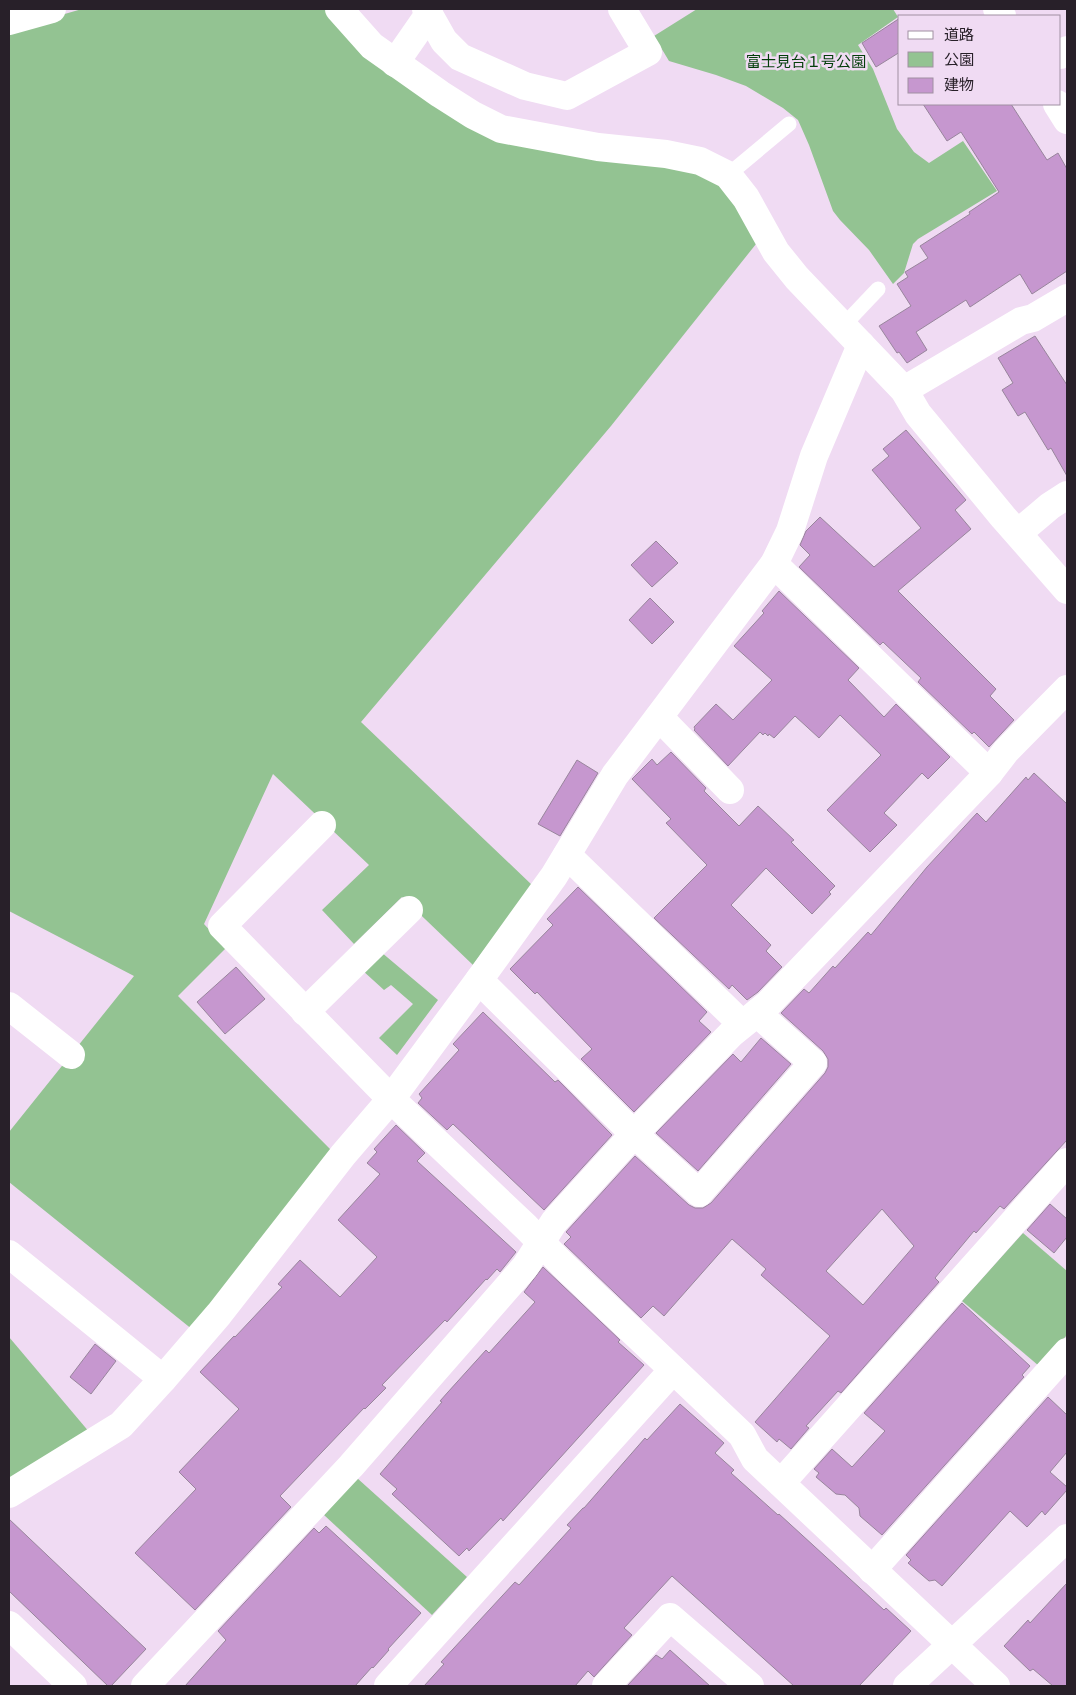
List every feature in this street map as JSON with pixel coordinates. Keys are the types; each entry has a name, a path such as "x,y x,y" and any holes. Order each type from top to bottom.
{"street":[{"path":"9,21 52,9"},
{"path":"339,9 372,46 473,115 501,129 598,147 666,154 700,161 728,174 746,198 776,252 797,278 904,390 918,414 1067,590"},
{"path":"395,63 427,11 444,41 460,57 525,86 567,96 648,52 622,9"},
{"path":"1058,105 1067,120"},
{"path":"904,390 1021,321 1033,318 1067,298"},
{"path":"9,1494 121,1426 163,1380 218,1314 342,1155 391,1099 554,876 615,775 774,564 790,531 814,456 861,345"},
{"path":"1018,533 1050,506 1067,495"},
{"path":"774,564 989,773"},
{"path":"145,1686 352,1466 525,1267 542,1244 554,1222 634,1134 731,1034 769,1003 989,773 1006,751 1067,689"},
{"path":"659,717 730,790"},
{"path":"322,825 222,926 391,1099 742,1435 755,1459 996,1686"},
{"path":"479,980 634,1134 699,1192 813,1063 749,1019 567,855"},
{"path":"304,1012 409,910"},
{"path":"10,1010 71,1055"},
{"path":"781,1483 1067,1162"},
{"path":"9,1254 163,1380"},
{"path":"872,1570 1067,1352"},
{"path":"388,1686 673,1370"},
{"path":"907,1686 1067,1538"},
{"path":"606,1686 670,1617 750,1686"},
{"path":"9,1625 73,1686"}],"lane":[{"path":"728,174 789,124"},
{"path":"842,327 878,289"}],"green space":[{"path":"82,9 326,9 462,121 717,176 760,239 611,426 361,722 532,885 473,965 402,897 354,944 322,910 369,865 273,774 204,924 226,948 178,996 332,1151 193,1330 9,1182 9,1132 134,976 9,911 9,30"},
{"name":"富士見台１号公園","path":"697,9 893,9 898,17 858,45 873,69 897,129 914,152 929,163 963,141 997,191 918,239 913,244 904,273 893,284 869,250 833,211 798,120 783,108 746,86 669,61 654,36"},
{"path":"381,952 438,1000 397,1055 379,1038 413,1004 391,985 384,990 362,970"},
{"path":"1023,1233 1067,1271 1067,1335 1039,1366 962,1301"},
{"path":"9,1337 90,1433 9,1484"},
{"path":"357,1478 467,1577 432,1615 324,1515"}],"building":[{"path":"898,19 898,53 876,67 862,43"},
{"path":"924,105 1012,105 1047,160 1058,153 1067,169 1067,271 1032,294 1020,274 970,307 966,300 916,332 927,350 907,363 899,352 897,353 879,326 911,306 897,284 908,277 905,272 928,258 920,246 970,214 969,212 999,192 961,132 947,141"},
{"path":"1035,336 1067,385 1067,476 1051,448 1048,450 1025,412 1018,416 1002,390 1013,383 998,358"},
{"path":"906,430 966,500 955,510 971,529 898,591 996,689 990,696 1014,720 989,747 974,732 972,734 918,682 921,678 883,642 880,645 799,567 810,555 800,545 806,531 820,517 874,567 921,528 872,470 889,456 883,449"},
{"path":"656,541 678,563 652,587 631,565"},
{"path":"779,591 859,668 848,680 884,717 896,704 950,757 928,779 922,773 884,813 897,825 870,852 827,810 881,755 840,715 819,738 795,716 774,738 769,734 768,736 765,733 763,735 760,732 728,766 694,730 694,727 716,704 733,720 772,680 734,646 764,613 762,611"},
{"path":"650,598 674,622 652,644 629,620"},
{"path":"671,752 706,788 704,791 739,826 758,806 794,840 791,842 835,886 829,892 831,894 812,914 766,868 731,905 771,945 766,951 782,967 758,992 747,1000 732,985 729,989 654,918 707,865 666,823 671,819 632,779 652,759 657,765"},
{"path":"577,760 598,773 560,836 538,824"},
{"path":"1034,773 1067,804 1067,1140 1004,1209 1000,1206 976,1233 974,1231 935,1278 939,1282 841,1393 838,1391 806,1426 809,1428 791,1449 779,1439 777,1442 755,1422 830,1336 761,1275 766,1269 732,1239 664,1316 653,1306 641,1318 564,1244 571,1237 566,1232 635,1156 689,1205 695,1208 703,1208 711,1203 825,1073 828,1067 828,1059 823,1051 781,1013 804,989 809,993 833,966 835,968 868,932 871,935 927,867 977,813 986,822 1026,777 1028,780","holes":["882,1209 914,1246 863,1305 826,1271"]},
{"path":"578,887 707,1012 699,1021 711,1032 634,1112 581,1059 592,1049 537,992 535,994 510,969 553,925 547,919"},
{"path":"236,967 265,999 225,1034 197,1002"},
{"path":"483,1012 555,1082 558,1080 612,1135 544,1210 453,1124 447,1130 418,1103 422,1098 419,1094 459,1050 453,1044"},
{"path":"761,1038 791,1064 698,1171 656,1133 733,1054 741,1062"},
{"path":"396,1125 425,1153 417,1161 516,1252 500,1272 497,1269 486,1279 447,1322 445,1320 382,1385 386,1388 364,1408 280,1496 291,1507 195,1610 135,1553 196,1489 179,1472 239,1409 200,1372 282,1287 278,1284 300,1260 340,1297 377,1257 338,1220 380,1174 367,1163 377,1152 374,1149"},
{"path":"1050,1204 1067,1219 1067,1237 1054,1253 1027,1230"},
{"path":"543,1267 620,1340 618,1342 644,1365 503,1521 501,1518 469,1551 467,1548 459,1556 392,1494 397,1489 380,1474 442,1402 440,1401 448,1392 486,1350 489,1353 535,1302 524,1292"},
{"path":"962,1303 1030,1366 1022,1375 1024,1377 882,1535 860,1516 859,1508 845,1495 836,1494 816,1477 819,1473 814,1469 832,1449 852,1467 885,1431 864,1413"},
{"path":"95,1344 116,1361 91,1394 70,1377"},
{"path":"1048,1397 1067,1415 1067,1452 1050,1472 1067,1487 1067,1490 1045,1515 1042,1511 1027,1527 1010,1511 942,1586 935,1580 929,1581 908,1563 911,1560 906,1555"},
{"path":"680,1404 724,1443 715,1453 734,1470 731,1473 884,1610 886,1608 911,1631 859,1686 794,1686 672,1576 624,1628 632,1635 594,1677 588,1671 575,1686 424,1686 444,1664 441,1662 515,1582 519,1585 571,1528 567,1525 645,1438 647,1440"},
{"path":"9,1519 146,1649 111,1686 108,1686 9,1591"},
{"path":"326,1526 421,1613 389,1650 355,1686 185,1686 226,1640 218,1631 314,1528 319,1533"},
{"path":"1067,1583 1067,1686 1053,1686 1033,1669 1030,1671 1004,1646 1028,1620 1030,1623"},
{"path":"670,1650 710,1686 627,1686 656,1655 662,1659"}]}
